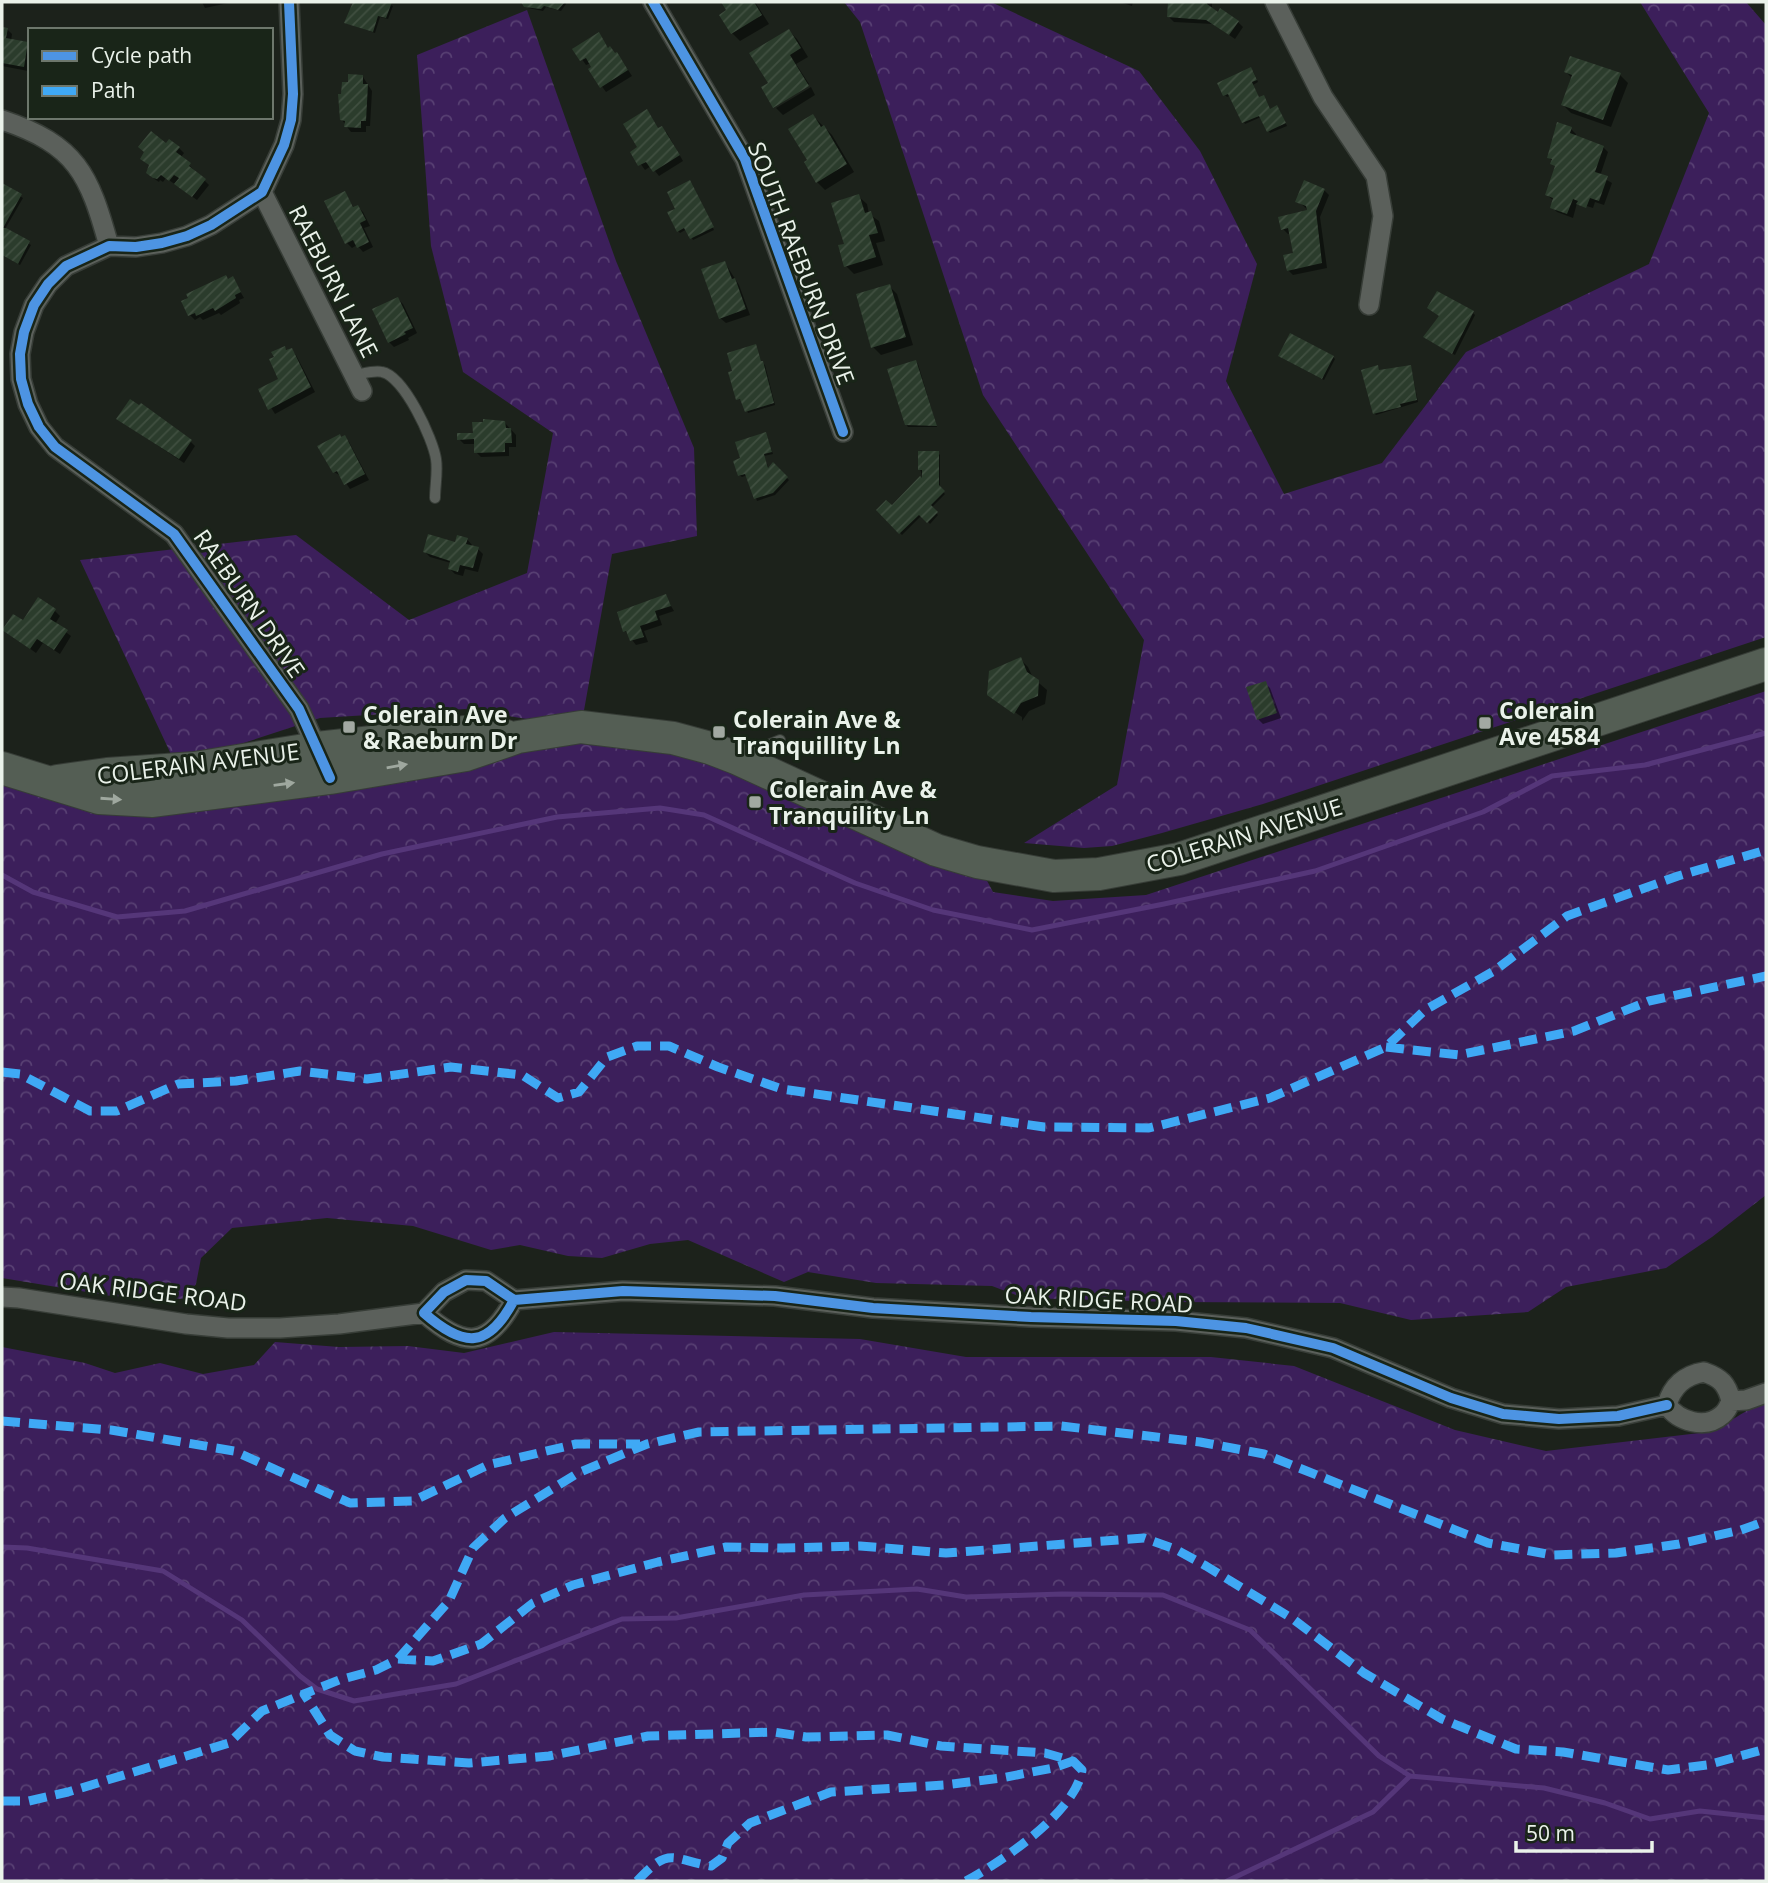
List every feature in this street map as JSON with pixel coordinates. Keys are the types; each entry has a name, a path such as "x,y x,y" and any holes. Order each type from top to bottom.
{"main road":[{"name":"COLERAIN AVENUE","path":"2,768 99,798 153,802 330,778 466,755 518,737 581,727 628,731 673,738 736,758 936,850 977,862 1054,876 1099,874 1179,859 1766,664"},
{"name":"COLERAIN AVENUE","path":"45,782 107,774 195,768 317,748 465,732 518,737"}],"street":[{"path":"262,192 284,145 290,120 293,94 289,2"},
{"name":"SOUTH RAEBURN DRIVE","path":"653,2 744,159 843,432"},
{"path":"1275,2 1322,97 1376,176 1383,216 1369,306"},
{"path":"2,120 32,130 60,148 81,170 96,197 110,246"},
{"name":"RAEBURN DRIVE","path":"262,192 211,225 187,236 136,247 110,246 66,266 48,284 34,305 24,329 20,354 21,379 28,404 39,427 55,447 174,534 299,709 330,778"},
{"name":"RAEBURN LANE","path":"262,192 358,383"},
{"path":"466,1280 486,1281 514,1300 491,1332 474,1339 457,1335 439,1326 424,1313 444,1292 466,1280"},
{"name":"OAK RIDGE ROAD","path":"514,1300 623,1291 775,1296 887,1308 1031,1317 1188,1322 1246,1328 1333,1348 1451,1398 1503,1414 1559,1419 1618,1416 1667,1405"},
{"name":"OAK RIDGE ROAD","path":"2,1297 228,1328 339,1324 424,1313"},
{"path":"1704,1372 1718,1377 1728,1387 1731,1401 1724,1414 1702,1423 1683,1419 1667,1405 1670,1394 1681,1381 1693,1374 1704,1372"},
{"path":"1731,1401 1746,1400 1766,1393"}],"lane":[{"path":"358,383 381,372 392,377 409,398 428,435 436,460 435,498"},
{"path":"736,758 780,740"}],"green space":[{"path":"844,2 991,2 1139,71 1200,151 1257,264 1226,381 1284,494 1382,463 1466,352 1649,264 1709,113 1640,2 1746,2 1766,25 1766,637 1263,804 1162,833 1112,846 1084,848 1024,843 1117,785 1144,640 983,395 860,22"},
{"path":"527,10 616,261 694,448 697,536 612,554 581,727 628,731 977,862 993,892 1053,901 1146,895 1766,691 1766,1195 1666,1268 1566,1287 1528,1312 1411,1320 1340,1303 1024,1298 992,1286 876,1283 808,1272 784,1282 688,1240 650,1244 602,1258 568,1256 520,1245 491,1250 413,1226 327,1218 232,1228 201,1258 196,1284 185,1299 111,1296 2,1278 2,768 45,782 577,727 465,709 320,718 176,765 80,560 296,535 409,620 527,573 553,433 463,372 431,246 417,55"},
{"path":"554,1332 860,1339 966,1357 1211,1357 1294,1366 1455,1430 1546,1451 1708,1432 1766,1404 1766,1881 2,1881 2,1347 85,1363 115,1373 160,1363 203,1374 254,1365 275,1342 339,1347 408,1346 464,1353"}],"building":[{"path":"353,2 392,2 386,18 378,16 373,32 344,23"},
{"path":"521,2 565,2 558,10 544,6 541,9 524,7"},
{"path":"721,2 754,2 762,15 731,34 719,15 726,10"},
{"path":"1168,2 1207,2 1218,12 1220,8 1239,21 1229,35 1206,20 1167,17"},
{"path":"2,27 8,28 6,38 28,42 24,67 2,63"},
{"path":"789,29 801,48 790,55 809,86 773,108 761,87 768,83 749,53"},
{"path":"599,32 608,48 610,46 617,52 628,70 600,88 588,69 591,67 586,58 580,61 572,49"},
{"path":"1570,56 1621,73 1603,120 1561,105 1572,75 1564,72"},
{"path":"1251,67 1257,80 1252,82 1259,97 1264,95 1270,109 1277,105 1286,123 1267,132 1259,116 1242,123 1228,94 1223,96 1217,83"},
{"path":"348,74 363,75 363,84 368,84 366,121 361,121 361,128 344,127 345,121 340,120 338,94 341,94 342,82 348,82"},
{"path":"647,109 658,128 662,126 680,155 653,172 646,162 638,166 630,152 637,147 623,124"},
{"path":"813,114 821,127 824,125 847,164 816,183 804,162 807,160 788,129"},
{"path":"1557,122 1572,127 1570,133 1604,146 1595,172 1608,176 1599,201 1590,198 1586,208 1576,204 1578,201 1573,199 1567,214 1550,208 1553,198 1545,195 1555,166 1550,164 1552,159 1547,158"},
{"path":"151,131 166,143 169,139 180,147 176,152 206,179 192,197 174,184 179,178 174,175 169,181 161,175 157,179 146,173 149,165 140,159 144,152 138,147"},
{"path":"690,180 714,227 690,239 684,228 677,232 667,212 675,209 667,192"},
{"path":"1304,180 1325,189 1316,211 1322,263 1287,271 1283,255 1293,253 1288,228 1281,230 1278,217 1307,210 1306,206 1295,202"},
{"path":"2,183 22,194 3,228 30,241 18,264 2,255"},
{"path":"345,191 353,207 358,205 366,220 360,223 369,242 357,248 353,240 345,244 324,201"},
{"path":"859,194 865,213 871,211 878,233 869,235 876,257 844,267 838,245 844,244 831,203"},
{"path":"725,261 732,279 735,278 746,309 719,319 701,269"},
{"path":"226,275 228,279 233,276 241,292 235,295 236,298 215,311 213,308 196,316 195,313 188,316 181,301 188,298 186,294"},
{"path":"890,284 906,337 871,348 856,294"},
{"path":"1437,291 1474,311 1452,354 1423,337 1439,316 1427,308"},
{"path":"398,297 413,328 388,343 372,309"},
{"path":"1290,333 1334,356 1322,379 1278,356"},
{"path":"756,344 774,403 745,412 740,399 736,400 728,372 732,371 727,353"},
{"path":"285,346 286,350 292,348 311,387 268,410 258,389 278,379 269,359 274,357 271,352"},
{"path":"916,360 937,426 905,425 887,369"},
{"path":"1378,365 1379,370 1411,365 1417,400 1373,414 1361,370"},
{"path":"130,399 139,405 141,403 192,440 179,459 116,419"},
{"path":"483,419 505,421 506,428 511,428 512,443 505,443 505,452 474,453 474,439 457,440 457,433 473,433 472,422 483,422"},
{"path":"766,432 772,452 764,454 768,468 773,462 788,477 773,493 754,499 745,474 738,476 733,461 740,458 735,442"},
{"path":"340,434 341,437 345,435 365,474 344,485 337,471 333,473 317,446"},
{"path":"918,451 939,451 939,485 945,491 931,505 938,512 927,523 919,515 899,534 876,510 886,500 892,505 920,476 922,478 922,470 918,470"},
{"path":"428,534 455,542 457,535 468,538 466,544 479,547 473,568 460,565 458,572 448,569 450,561 423,552"},
{"path":"666,594 671,606 655,611 658,620 640,626 644,637 630,641 626,631 623,632 617,612"},
{"path":"38,597 56,609 50,619 68,630 54,650 37,639 30,649 2,630 13,614 23,620"},
{"path":"1021,657 1027,672 1039,680 1038,696 1021,703 1014,714 987,695 989,671"},
{"path":"1266,681 1277,713 1257,720 1246,687"}],"waterway":[{"path":"2,875 33,892 117,917 185,911 382,854 557,817 660,808 704,815 855,883 933,910 1032,930 1315,871 1483,812 1552,776 1645,765 1766,733"},
{"path":"2,1547 27,1548 163,1571 242,1620 317,1689 354,1701 456,1684 622,1619 676,1618 804,1595 917,1589 966,1597 1163,1595 1250,1630 1379,1756 1410,1776 1544,1788 1605,1803 1650,1819 1700,1811 1766,1818"},
{"path":"1227,1881 1373,1812 1410,1776"}],"marked path":[{"path":"2,1072 20,1074 90,1111 117,1111 178,1084 236,1081 300,1071 367,1079 451,1067 522,1075 558,1098 579,1092 607,1057 637,1046 669,1046 718,1067 782,1089 1044,1127 1149,1128 1270,1098 1386,1047 1425,1010 1494,971 1567,916 1678,876 1766,850"},
{"path":"1386,1047 1459,1055 1574,1031 1649,1001 1766,976"},
{"path":"2,1421 111,1430 234,1451 350,1503 413,1501 488,1465 576,1444 640,1444"},
{"path":"966,1881 1017,1849 1052,1819 1077,1786 1082,1770 1073,1761 1045,1753 941,1746 887,1735 806,1737 774,1732 648,1736 549,1756 469,1763 383,1757 355,1751 330,1735 304,1694 339,1680 376,1670 398,1659 449,1601 473,1548 505,1518 578,1473 647,1444 699,1432 1061,1426 1200,1442 1264,1454 1488,1543 1552,1555 1616,1553 1679,1544 1741,1530 1766,1521"},
{"path":"398,1659 433,1661 481,1644 533,1603 573,1585 726,1547 860,1546 946,1553 1144,1538 1175,1549 1206,1566 1293,1619 1364,1673 1442,1719 1516,1749 1563,1752 1668,1770 1707,1765 1766,1749"},
{"path":"2,1801 29,1801 68,1792 229,1743 262,1711 304,1694"},
{"path":"637,1881 664,1859 678,1858 711,1866 722,1858 728,1843 750,1823 831,1792 945,1785 1001,1778 1053,1768 1073,1761"}],"cycle path":[{"path":"289,2 293,94 291,120 284,145 262,192 211,225 187,236 136,247 109,246 66,266 48,284 34,305 24,332 20,354 21,379 28,404 39,427 55,447 174,534 299,709 330,778"},
{"path":"653,2 745,159 843,432"},
{"path":"514,1300 495,1328 474,1338 451,1333 424,1313 444,1292 466,1280 486,1281 514,1300 623,1291 775,1296 873,1308 1031,1317 1176,1321 1246,1328 1333,1348 1451,1398 1503,1414 1559,1419 1618,1416 1667,1405"}],"place":[{"name":"Colerain Ave 4584","path":"1485,723"},
{"name":"Colerain Ave & Raeburn Dr","path":"349,727"},
{"name":"Colerain Ave & Tranquillity Ln","path":"719,732"},
{"name":"Colerain Ave & Tranquility Ln","path":"755,802"}]}
